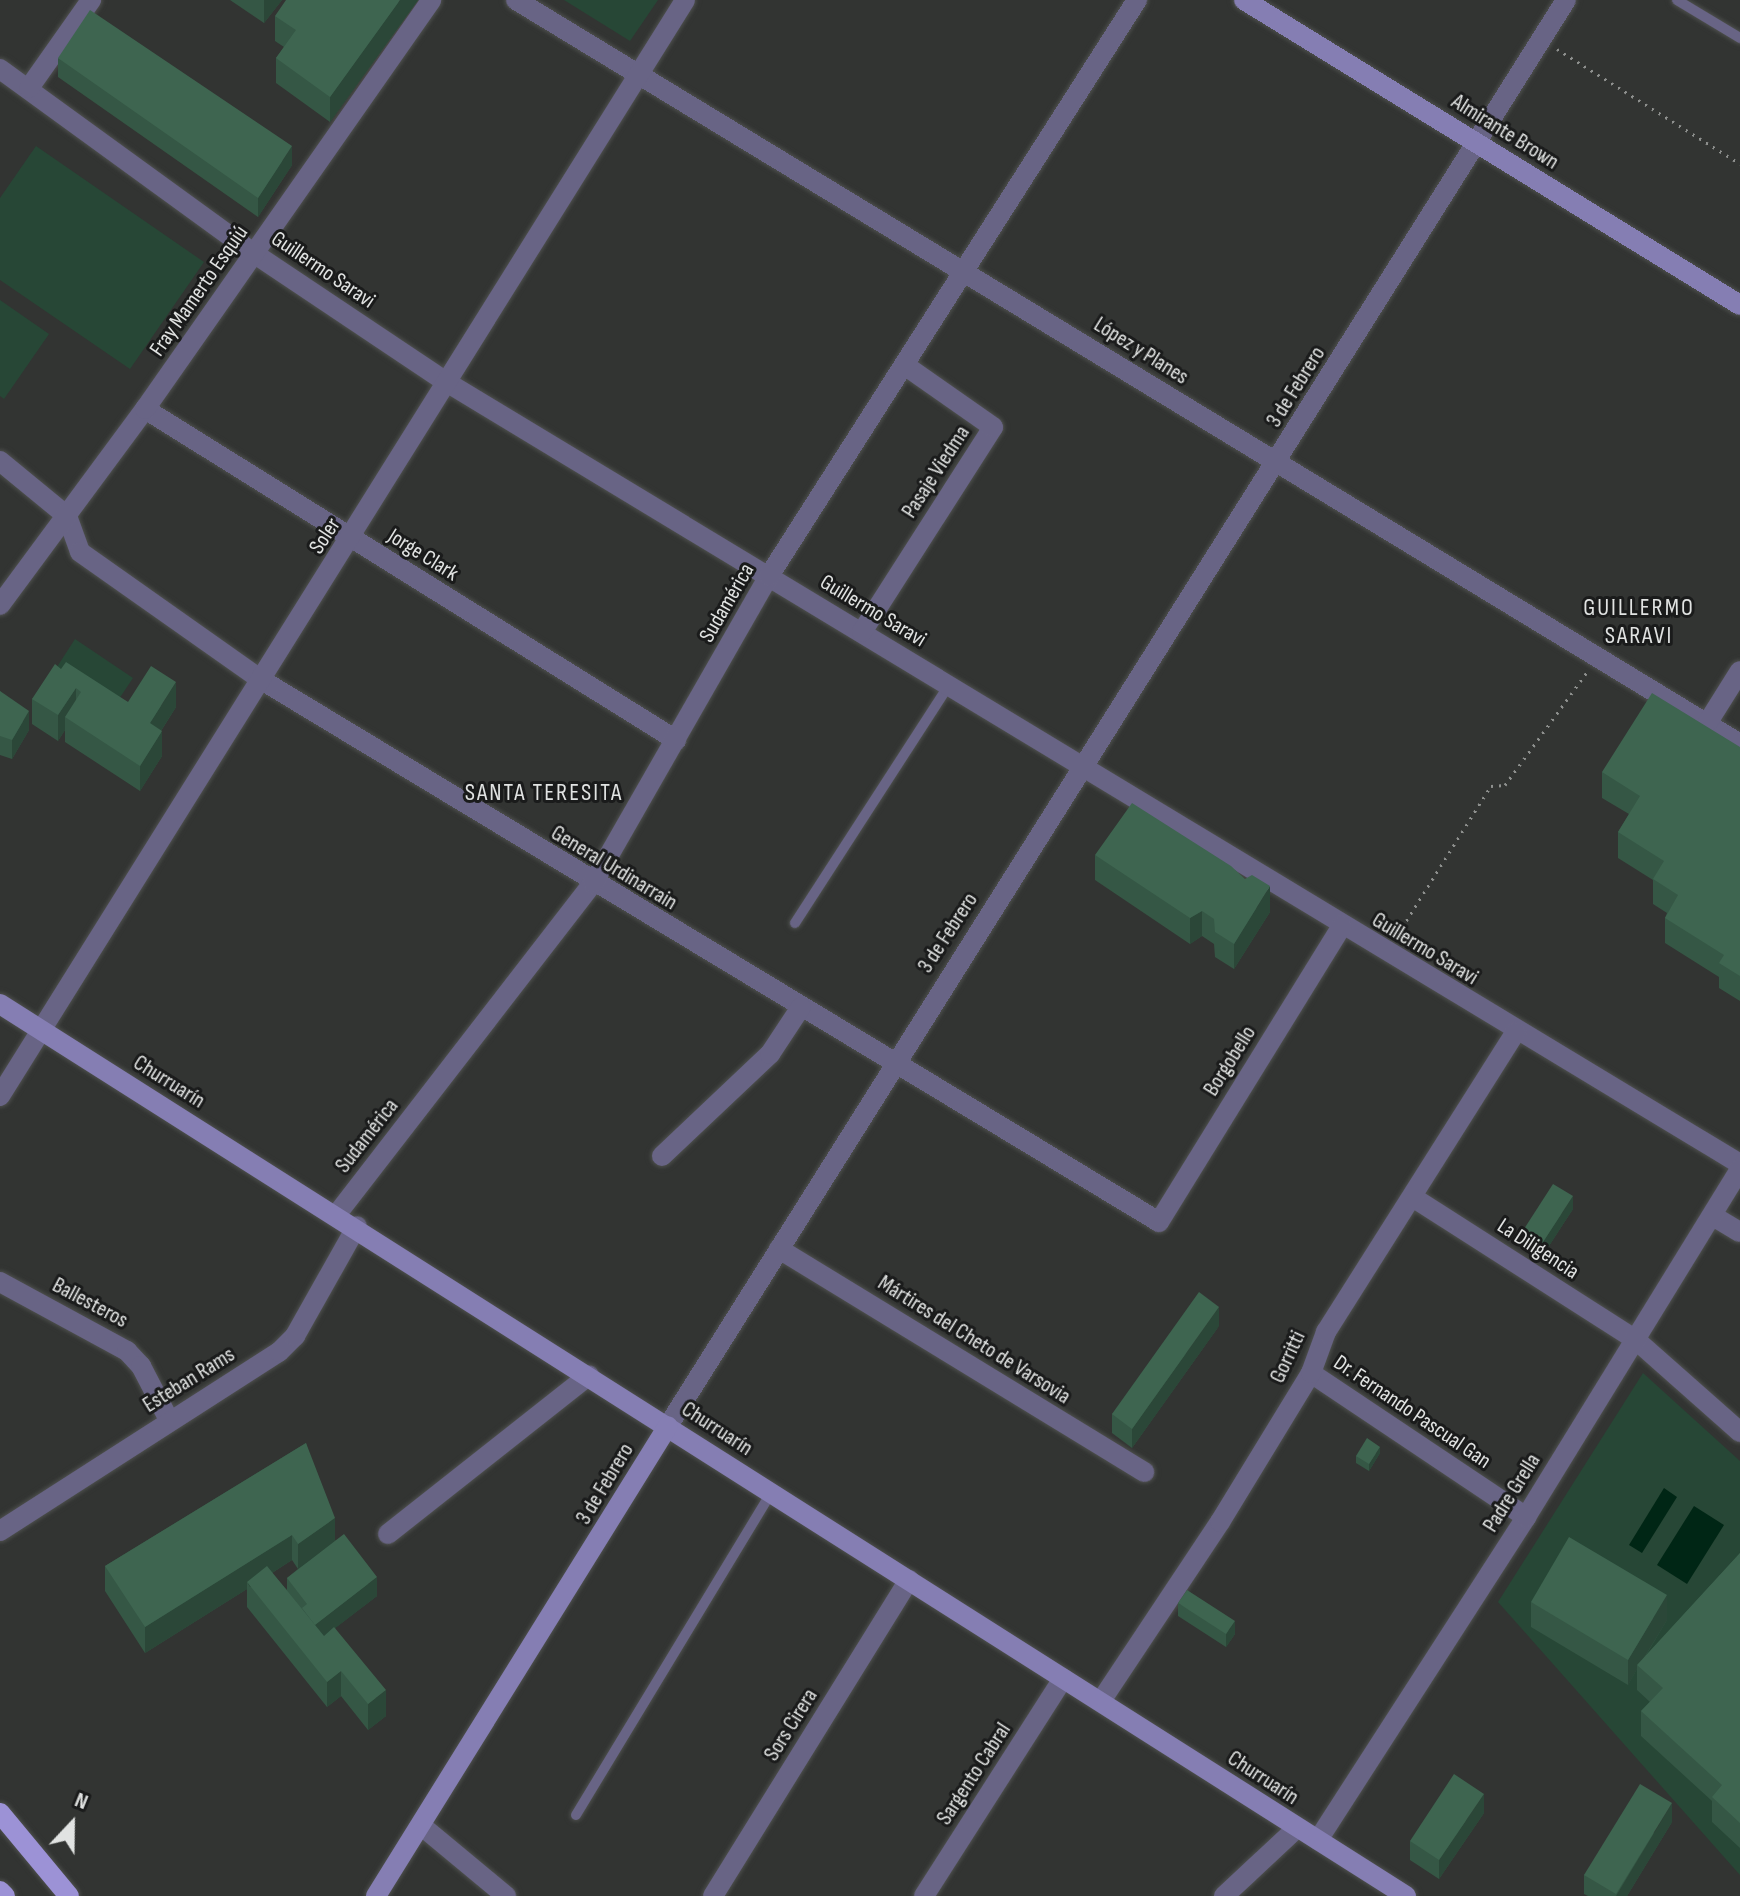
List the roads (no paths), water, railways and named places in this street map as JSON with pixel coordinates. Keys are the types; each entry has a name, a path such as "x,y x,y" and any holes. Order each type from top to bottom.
{"main road":[{"name":"Almirante Brown","path":"1244,0 1740,305"},
{"name":"Churruarín","path":"0,1004 357,1226 1406,1896"},
{"name":"3 de Febrero","path":"376,1896 423,1827 668,1426"},
{"path":"0,1813 69,1896"},
{"path":"0,1891 5,1896"}],"street":[{"path":"29,88 91,0"},
{"name":"Fray Mamerto Esquiú","path":"0,605 145,409 431,0"},
{"name":"López y Planes","path":"516,0 967,270 1275,464 1740,744"},
{"name":"Soler","path":"0,1096 260,679 352,539 636,72 685,0"},
{"name":"Sudamérica","path":"337,1214 593,883 769,576 1137,0"},
{"name":"3 de Febrero","path":"668,1426 894,1062 1084,767 1566,0"},
{"name":"Guillermo Saravi","path":"0,69 255,254 448,383 1740,1166"},
{"name":"Pasaje Viedma","path":"862,632 993,427 906,366"},
{"name":"Jorge Clark","path":"145,409 676,740"},
{"name":"General Urdinarrain","path":"0,461 67,516 80,552 260,679 593,883 1159,1222"},
{"path":"1708,722 1740,671"},
{"name":"Borgobello","path":"1159,1222 1342,926"},
{"path":"662,1156 770,1054 801,1007"},
{"name":"Gorritti","path":"1101,1701 1220,1522 1311,1373 1326,1332 1414,1198 1516,1032"},
{"name":"Padre Grella","path":"1318,1840 1526,1517 1713,1216 1740,1166"},
{"name":"La Diligencia","path":"1414,1198 1636,1340 1740,1432"},
{"path":"1713,1216 1740,1232"},
{"name":"Esteban Rams","path":"0,1531 279,1352 295,1336 357,1226"},
{"name":"Mártires del Cheto de Varsovia","path":"779,1249 1144,1472"},
{"name":"Ballesteros","path":"0,1282 127,1351 141,1366 169,1420"},
{"name":"Dr. Fernando Pascual Gan","path":"1311,1373 1526,1517"},
{"path":"388,1534 589,1375"},
{"name":"Sors Cirera","path":"713,1896 909,1580"},
{"name":"Sargento Cabral","path":"924,1896 1063,1679"},
{"path":"423,1827 506,1896"},
{"path":"1224,1896 1297,1828"}],"lane":[{"path":"1677,0 1740,38"},
{"path":"795,923 949,685"},
{"path":"576,1815 772,1492"}],"district":[{"name":"GUILLERMO SARAVI","path":"1639,622"},
{"name":"SANTA TERESITA","path":"544,793"}]}
